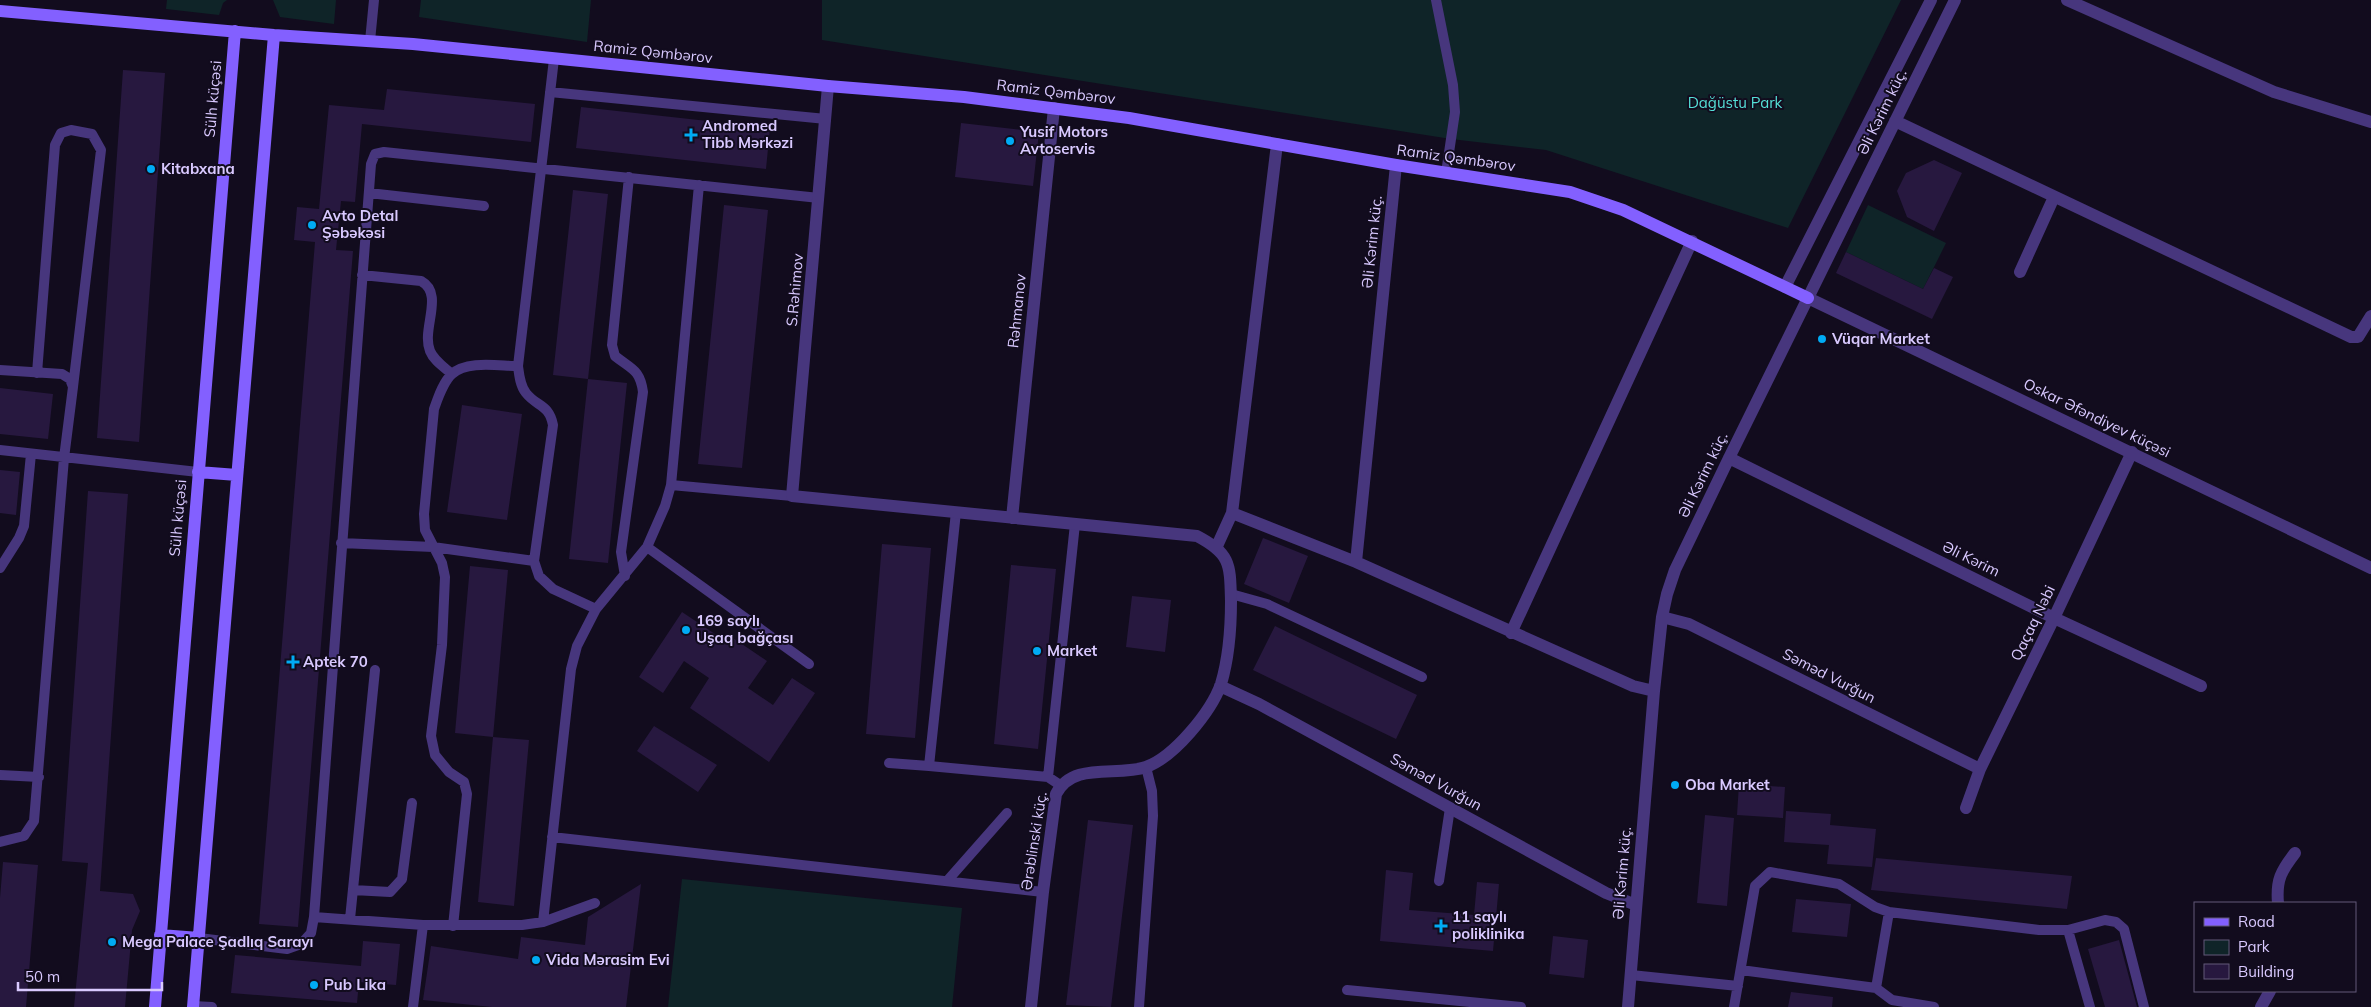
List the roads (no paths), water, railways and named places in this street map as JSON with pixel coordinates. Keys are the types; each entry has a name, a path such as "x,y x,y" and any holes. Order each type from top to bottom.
{"main road":[{"name":"Ramiz Qəmbərov","path":"0,11 274,35 370,41 828,86 964,97 1129,118 1396,165 1540,186 1584,196 1623,210 1692,241 1808,298"},
{"name":"Sülh küçəsi","path":"155,1007 235,31"},
{"path":"193,1006 274,35"},
{"path":"198,472 237,475"},
{"path":"160,935 198,938"}],"street":[{"path":"1785,288 1931,0"},
{"name":"Əli Kərim küç.","path":"1628,1007 1662,616 1675,570 1955,0"},
{"path":"2067,0 2248,81 2371,122"},
{"name":"S.Rəhimov","path":"792,496 828,86"},
{"name":"Rəhmanov","path":"1012,518 1054,108"},
{"path":"1896,121 2351,337 2358,337 2363,332 2371,316"},
{"path":"792,496 1198,536 1217,546 1232,513 1277,144"},
{"name":"Əli Kərim küç.","path":"1356,562 1396,165"},
{"path":"2020,272 2054,197"},
{"path":"1511,633 1692,241"},
{"name":"Oskar Əfəndiyev küçəsi","path":"1808,298 2371,568"},
{"name":"Qaçaq Nəbi","path":"1966,808 1980,769 2132,452"},
{"name":"Əli Kərim","path":"1729,458 2054,618 2201,686"},
{"path":"1232,513 1356,562 1633,686 1654,691"},
{"name":"Ərəblinski küç.","path":"1031,1007 1054,804 1060,786 1077,774 1134,770 1146,767 1160,760 1185,739 1220,686 1231,628 1231,594 1225,557 1217,546"},
{"name":"Səməd Vurğun","path":"1662,616 1689,624 1980,769"},
{"name":"Səməd Vurğun","path":"1220,686 1260,704 1606,894 1636,905"},
{"path":"2278,902 2276,886 2280,874 2295,853"},
{"path":"2261,1007 2269,992"}],"lane":[{"path":"370,41 374,0"},
{"path":"1436,0 1454,85 1455,112 1446,173"},
{"path":"554,59 543,167 518,366 524,391 551,415 553,425 534,561 539,576 553,589 596,609"},
{"path":"550,92 826,119"},
{"path":"0,842 24,836 30,829 34,821 39,777 64,458 101,150 92,134 71,130 61,133 55,145 37,373"},
{"path":"198,938 287,949 302,944 311,933 314,917 362,275 371,164 374,154 384,152 543,167 819,198"},
{"path":"625,576 621,552 643,392 642,380 637,372 614,356 612,345 629,177"},
{"path":"543,922 571,669 585,628 596,609 647,547 665,506 670,485 699,185"},
{"path":"369,193 484,206"},
{"path":"362,275 421,281 429,285 432,292 428,340 430,351 434,359 452,374"},
{"path":"453,926 467,794 464,782 449,772 435,755 431,736 442,646 445,577 442,563 425,530 424,514 434,409 440,394 452,374 469,366 518,366"},
{"path":"0,370 62,374 70,379 74,387"},
{"path":"0,450 198,472"},
{"path":"0,568 19,538 24,526 31,454"},
{"path":"670,485 792,496"},
{"path":"929,766 956,512"},
{"path":"1048,777 1075,524"},
{"path":"341,543 433,548 534,561"},
{"path":"647,547 809,664"},
{"path":"1231,594 1267,604 1422,676"},
{"path":"350,919 375,670"},
{"path":"889,763 1048,777 1060,786"},
{"path":"1138,1007 1153,816 1152,791 1146,767"},
{"path":"0,775 39,777"},
{"path":"353,890 390,892 402,879 412,802"},
{"path":"1438,881 1450,808"},
{"path":"947,881 1007,813"},
{"path":"552,837 1043,892"},
{"path":"1734,1007 1756,886 1770,872 1839,884 1875,907 1889,912 2039,930 2068,930 2105,920 2116,922 2124,929 2144,1007"},
{"path":"314,917 423,925 522,925 543,922 596,903"},
{"path":"1876,988 1889,912"},
{"path":"413,1007 423,925"},
{"path":"2068,930 2090,1007"},
{"path":"1741,970 1876,988 1892,1000 1934,1007"},
{"path":"1631,975 1738,986"},
{"path":"1347,990 1522,1007"},
{"path":"193,1006 212,1007"}],"place":[{"name":"Andromed Tibb Mərkəzi","path":"691,135"},
{"name":"Yusif Motors Avtoservis","path":"1010,141"},
{"name":"Kitabxana","path":"151,169"},
{"name":"Avto Detal Şəbəkəsi","path":"312,225"},
{"name":"Vüqar Market","path":"1822,339"},
{"name":"169 saylı Uşaq bağçası","path":"686,630"},
{"name":"Market","path":"1037,651"},
{"name":"Aptek 70","path":"293,662"},
{"name":"Oba Market","path":"1675,785"},
{"name":"11 saylı poliklinika","path":"1441,926"},
{"name":"Mega Palace Şadlıq Sarayı","path":"112,942"},
{"name":"Vida Mərasim Evi","path":"536,960"},
{"name":"Pub Lika","path":"314,985"}],"park label":[{"name":"Dağüstu Park","path":"1735,103"}]}
